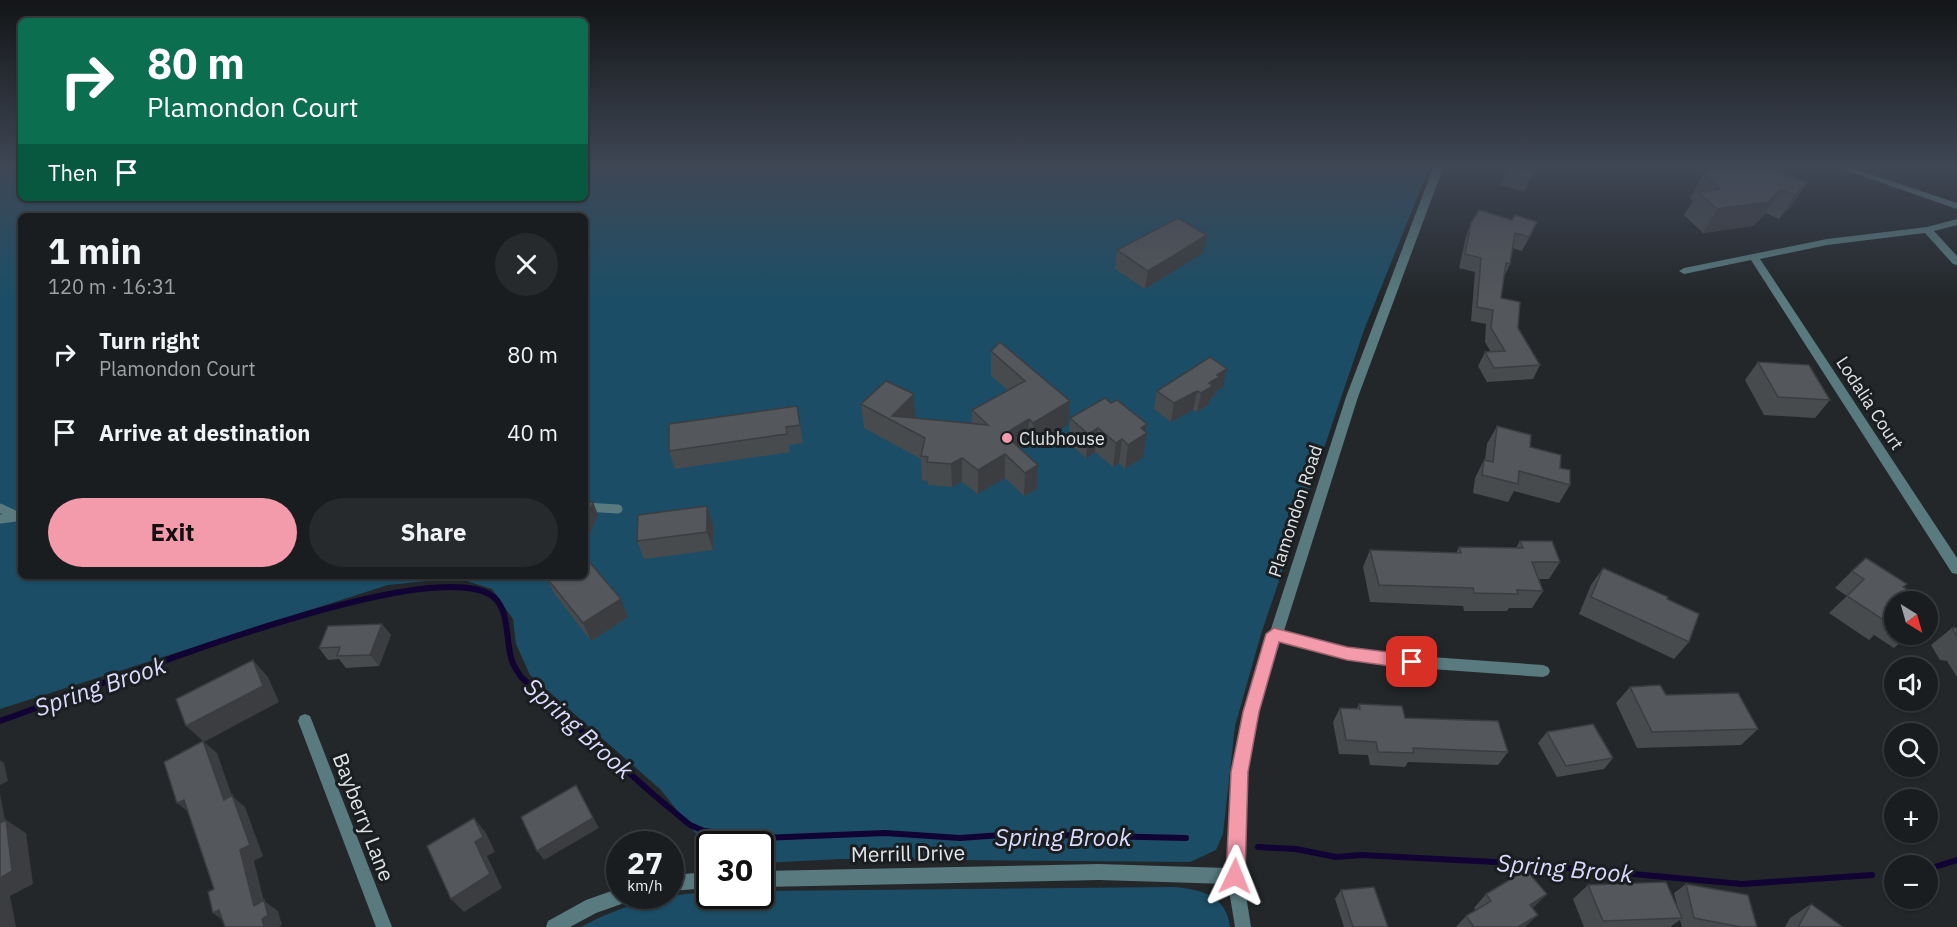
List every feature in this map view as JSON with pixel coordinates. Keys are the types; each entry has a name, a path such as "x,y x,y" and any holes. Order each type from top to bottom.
{"street":[{"name":"Plamondon Road","path":"1244,927 1235,876 1240,772 1251,712 1274,634 1352,396 1422,211"},
{"path":"1684,271 1862,236 1927,230 1957,222"},
{"path":"1927,230 1957,262"},
{"name":"Lodalia Court","path":"1754,257 1957,569"},
{"path":"1274,634 1347,654 1389,660 1543,671"},
{"name":"Bayberry Lane","path":"304,721 384,927"},
{"name":"Merrill Drive","path":"774,879 1099,872 1235,876"},
{"path":"554,927 592,906 606,901"}],"lane":[{"path":"588,507 618,509"},
{"path":"0,508 18,517"},
{"path":"0,519 18,517"}],"shaded area":[{"path":"0,211 1412,211 1364,330 1261,634 1235,726 1223,834 1216,850 1190,862 841,859 774,862 774,831 696,831 696,834 660,789 530,675 516,644 513,619 492,589 460,579 588,579 588,213 18,213 18,579 447,579 388,585 0,709"},
{"path":"1175,887 1194,890 1218,901 1228,916 1230,927 581,927 622,909 684,909 684,895 696,893 696,909 774,909 774,891"}],"building":[{"path":"1478,211 1512,220 1515,215 1537,222 1529,237 1515,233 1510,264 1506,263 1501,298 1520,302 1518,328 1540,365 1494,368 1485,352 1505,351 1491,328 1493,310 1477,307 1481,258 1465,254 1471,223"},
{"path":"1178,218 1207,235 1148,271 1117,250"},
{"path":"1000,342 1070,401 1033,423 1029,419 1004,434 1038,465 1025,473 1005,454 978,470 962,458 951,464 927,462 928,457 921,456 925,438 861,404 886,381 914,394 892,416 988,425 972,410 1025,381 991,351"},
{"path":"1210,357 1227,369 1209,383 1213,386 1201,393 1197,391 1174,403 1157,391"},
{"path":"1758,362 1809,365 1830,400 1778,397"},
{"path":"1105,398 1111,403 1117,400 1147,424 1141,428 1147,433 1128,445 1122,439 1116,443 1098,428 1088,434 1070,418"},
{"path":"797,406 800,425 786,427 787,434 669,451 669,424"},
{"path":"1497,426 1531,435 1530,447 1561,455 1560,468 1570,470 1570,485 1519,471 1518,484 1482,475 1484,460 1493,462"},
{"path":"588,502 593,502 588,514"},
{"path":"707,506 707,532 637,541 638,515"},
{"path":"1520,541 1552,541 1560,562 1532,562 1543,591 1517,590 1518,594 1474,593 1473,588 1379,585 1370,550 1461,553 1459,547 1523,548"},
{"path":"1866,558 1907,584 1903,587 1909,591 1884,591 1884,620 1847,596 1864,579 1852,571"},
{"path":"588,560 621,599 583,623 547,579 588,579"},
{"path":"1603,568 1668,597 1667,599 1699,614 1689,642 1591,597"},
{"path":"382,624 370,655 337,656 340,647 319,648 328,626"},
{"path":"253,660 263,686 186,726 176,699"},
{"path":"1660,685 1666,695 1738,693 1758,729 1652,732 1630,687"},
{"path":"1359,704 1402,706 1405,718 1498,721 1508,752 1413,748 1414,753 1378,752 1376,742 1346,740 1340,708 1360,709"},
{"path":"1593,724 1613,758 1566,766 1547,732"},
{"path":"203,741 224,800 232,795 250,845 240,850 254,906 264,900 268,915 262,919 264,927 225,927 219,910 213,913 208,892 214,889 184,800 177,803 164,762"},
{"path":"576,785 593,818 537,851 521,817"},
{"path":"474,818 483,837 475,842 490,874 451,899 427,846"},
{"path":"6,820 12,871 0,878 0,823"},
{"path":"1526,870 1547,894 1530,905 1538,915 1518,927 1474,927 1466,916 1491,901 1486,894"},
{"path":"1666,882 1682,918 1603,921 1588,885"},
{"path":"1686,884 1748,895 1757,927 1741,927 1694,918"},
{"path":"1374,887 1388,927 1353,927 1341,890"},
{"path":"1811,904 1843,927 1798,927"}],"waterway":[{"name":"Spring Brook","path":"0,721 174,657 325,609 394,593 451,587 489,594 496,599 504,615 512,661 521,677 654,795 690,825 704,831 760,838 885,833 960,838 1016,834 1186,838"},
{"name":"Spring Brook","path":"1258,847 1296,849 1336,857 1362,855 1514,863 1742,884 1872,875"},
{"name":"Spring Brook","path":"1938,866 1957,860"}],"place":[{"name":"Clubhouse","path":"1007,438"}],"route":[{"path":"1235,876 1240,772 1251,712 1274,634 1347,654 1412,662"}]}
